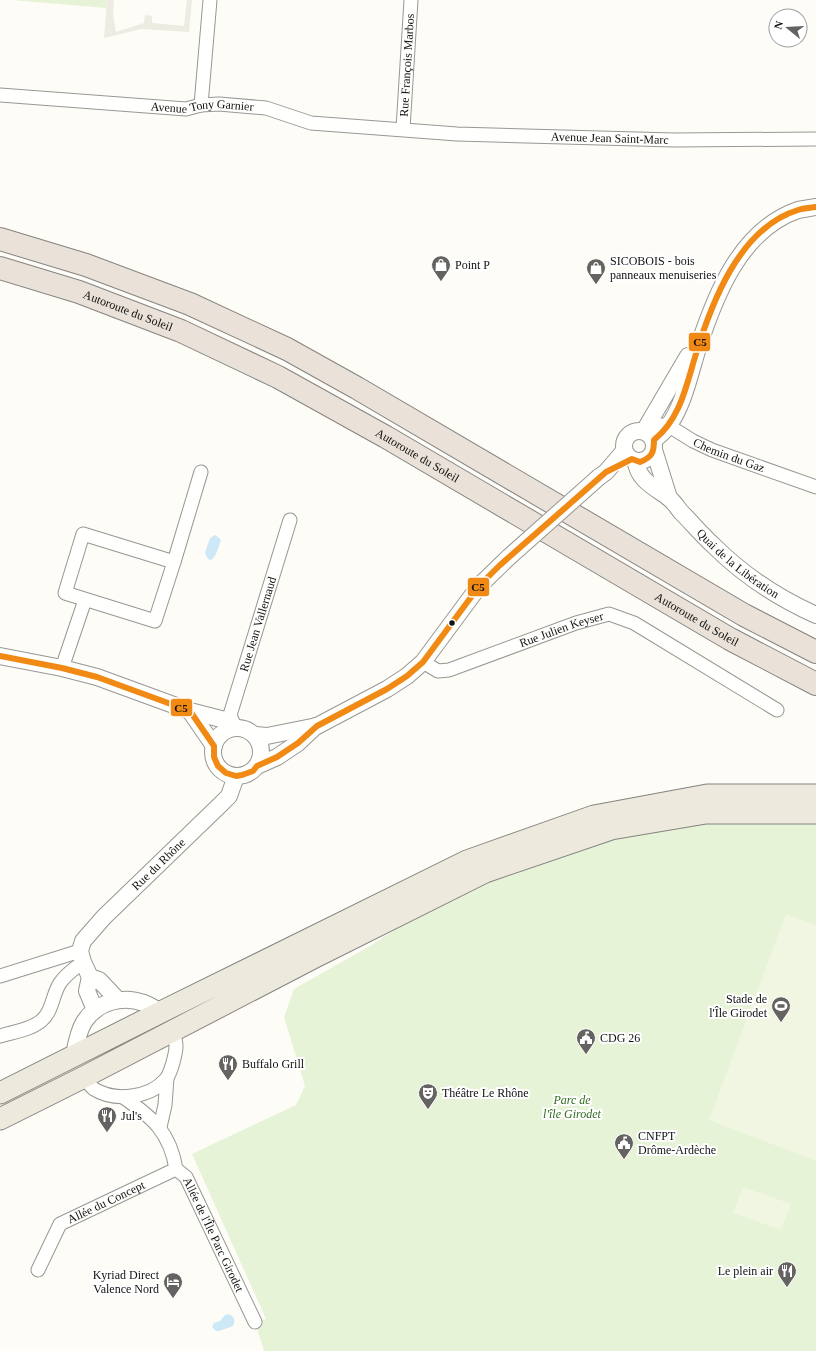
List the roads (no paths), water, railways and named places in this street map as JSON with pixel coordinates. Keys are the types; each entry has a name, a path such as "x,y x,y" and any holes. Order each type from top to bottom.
{"highway":[{"path":"0,238 86,265 190,304 287,349 357,388 744,615 816,652"},
{"name":"Autoroute du Soleil","path":"0,268 79,292 181,331 278,377 386,438 730,639 816,684"}],"main road":[{"path":"0,1093 467,860 594,816 707,795 816,795"},
{"path":"0,1119 301,964 485,872 611,829 706,813 816,813"},
{"path":"161,1012 173,1031"},
{"path":"74,1055 84,1077"}],"street":[{"path":"201,105 210,0"},
{"name":"Rue François Marbos","path":"403,129 411,0"},
{"name":"Avenue Tony Garnier","path":"0,95 186,109 201,105 219,104 266,108 311,123 403,129"},
{"name":"Avenue Jean Saint-Marc","path":"403,129 457,134 674,140 816,139"},
{"path":"651,441 636,431 629,435 624,442 630,457 640,462 649,458 651,441 704,329 718,294 733,266 749,245 767,227 781,218 799,210 816,207"},
{"path":"651,441 669,426 680,405 704,329"},
{"name":"Chemin du Gaz","path":"669,426 693,441 712,450 816,487"},
{"name":"Quai de la Libération","path":"651,441 669,498"},
{"path":"257,766 261,759 262,750 260,742 255,735 249,730 235,727 221,733 214,746 214,757 218,766 226,773 236,776 248,774 257,766 277,757 298,743 317,726 387,689 407,676 423,662 480,585 602,474 630,457"},
{"name":"Quai de la Libération","path":"630,457 638,473 643,479 654,489 669,498 713,546 766,588 797,607 816,615"},
{"path":"174,562 83,534 65,593 155,621 174,562 201,472"},
{"name":"Rue Jean Vallernaud","path":"235,727 230,715 290,520"},
{"path":"62,668 85,600"},
{"name":"Rue Julien Keyser","path":"423,662 438,671 449,670 576,623 609,614 634,622 777,710"},
{"path":"0,656 62,668 97,678 190,711 225,720 235,727"},
{"path":"190,711 214,746"},
{"path":"255,735 267,736 317,726"},
{"name":"Rue du Rhône","path":"81,956 83,941 104,918 229,796 236,776"},
{"path":"0,976 81,956"},
{"path":"81,956 90,977 88,991 95,1010"},
{"path":"0,1036 33,1026 48,1014 60,982 71,971 81,956"},
{"path":"90,977 99,980 118,1000"},
{"path":"74,1055 77,1038 84,1022 95,1010 106,1003 118,1000 132,1000 145,1003 161,1012"},
{"path":"160,1127 165,1105 167,1078 171,1069 176,1047 173,1031"},
{"path":"84,1077 92,1088 98,1091 123,1097 147,1093 167,1078"},
{"name":"Allée de l'Île Parc Girodet","path":"123,1097 140,1108 160,1127 174,1154 176,1169 186,1177 255,1322"},
{"name":"Allée du Concept","path":"38,1270 60,1224 176,1169"}],"water":[{"path":"215,535 221,540 215,556 210,560 205,553 210,538"},
{"path":"228,1314 234,1318 233,1326 216,1331 212,1327 214,1323 220,1321 225,1315"}],"place":[{"name":"Point P","path":"441,282"},
{"name":"SICOBOIS - bois panneaux menuiseries","path":"596,285"},
{"name":"Stade de l'Île Girodet","path":"781,1023"},
{"name":"CDG 26","path":"586,1055"},
{"name":"Buffalo Grill","path":"228,1081"},
{"name":"Théâtre Le Rhône","path":"428,1110"},
{"name":"Jul's","path":"107,1133"},
{"name":"CNFPT Drôme-Ardèche","path":"624,1160"},
{"name":"Le plein air","path":"787,1288"},
{"name":"Kyriad Direct Valence Nord","path":"173,1299"}],"park label":[{"name":"Parc de l'île Girodet","path":"572,1107"}]}
